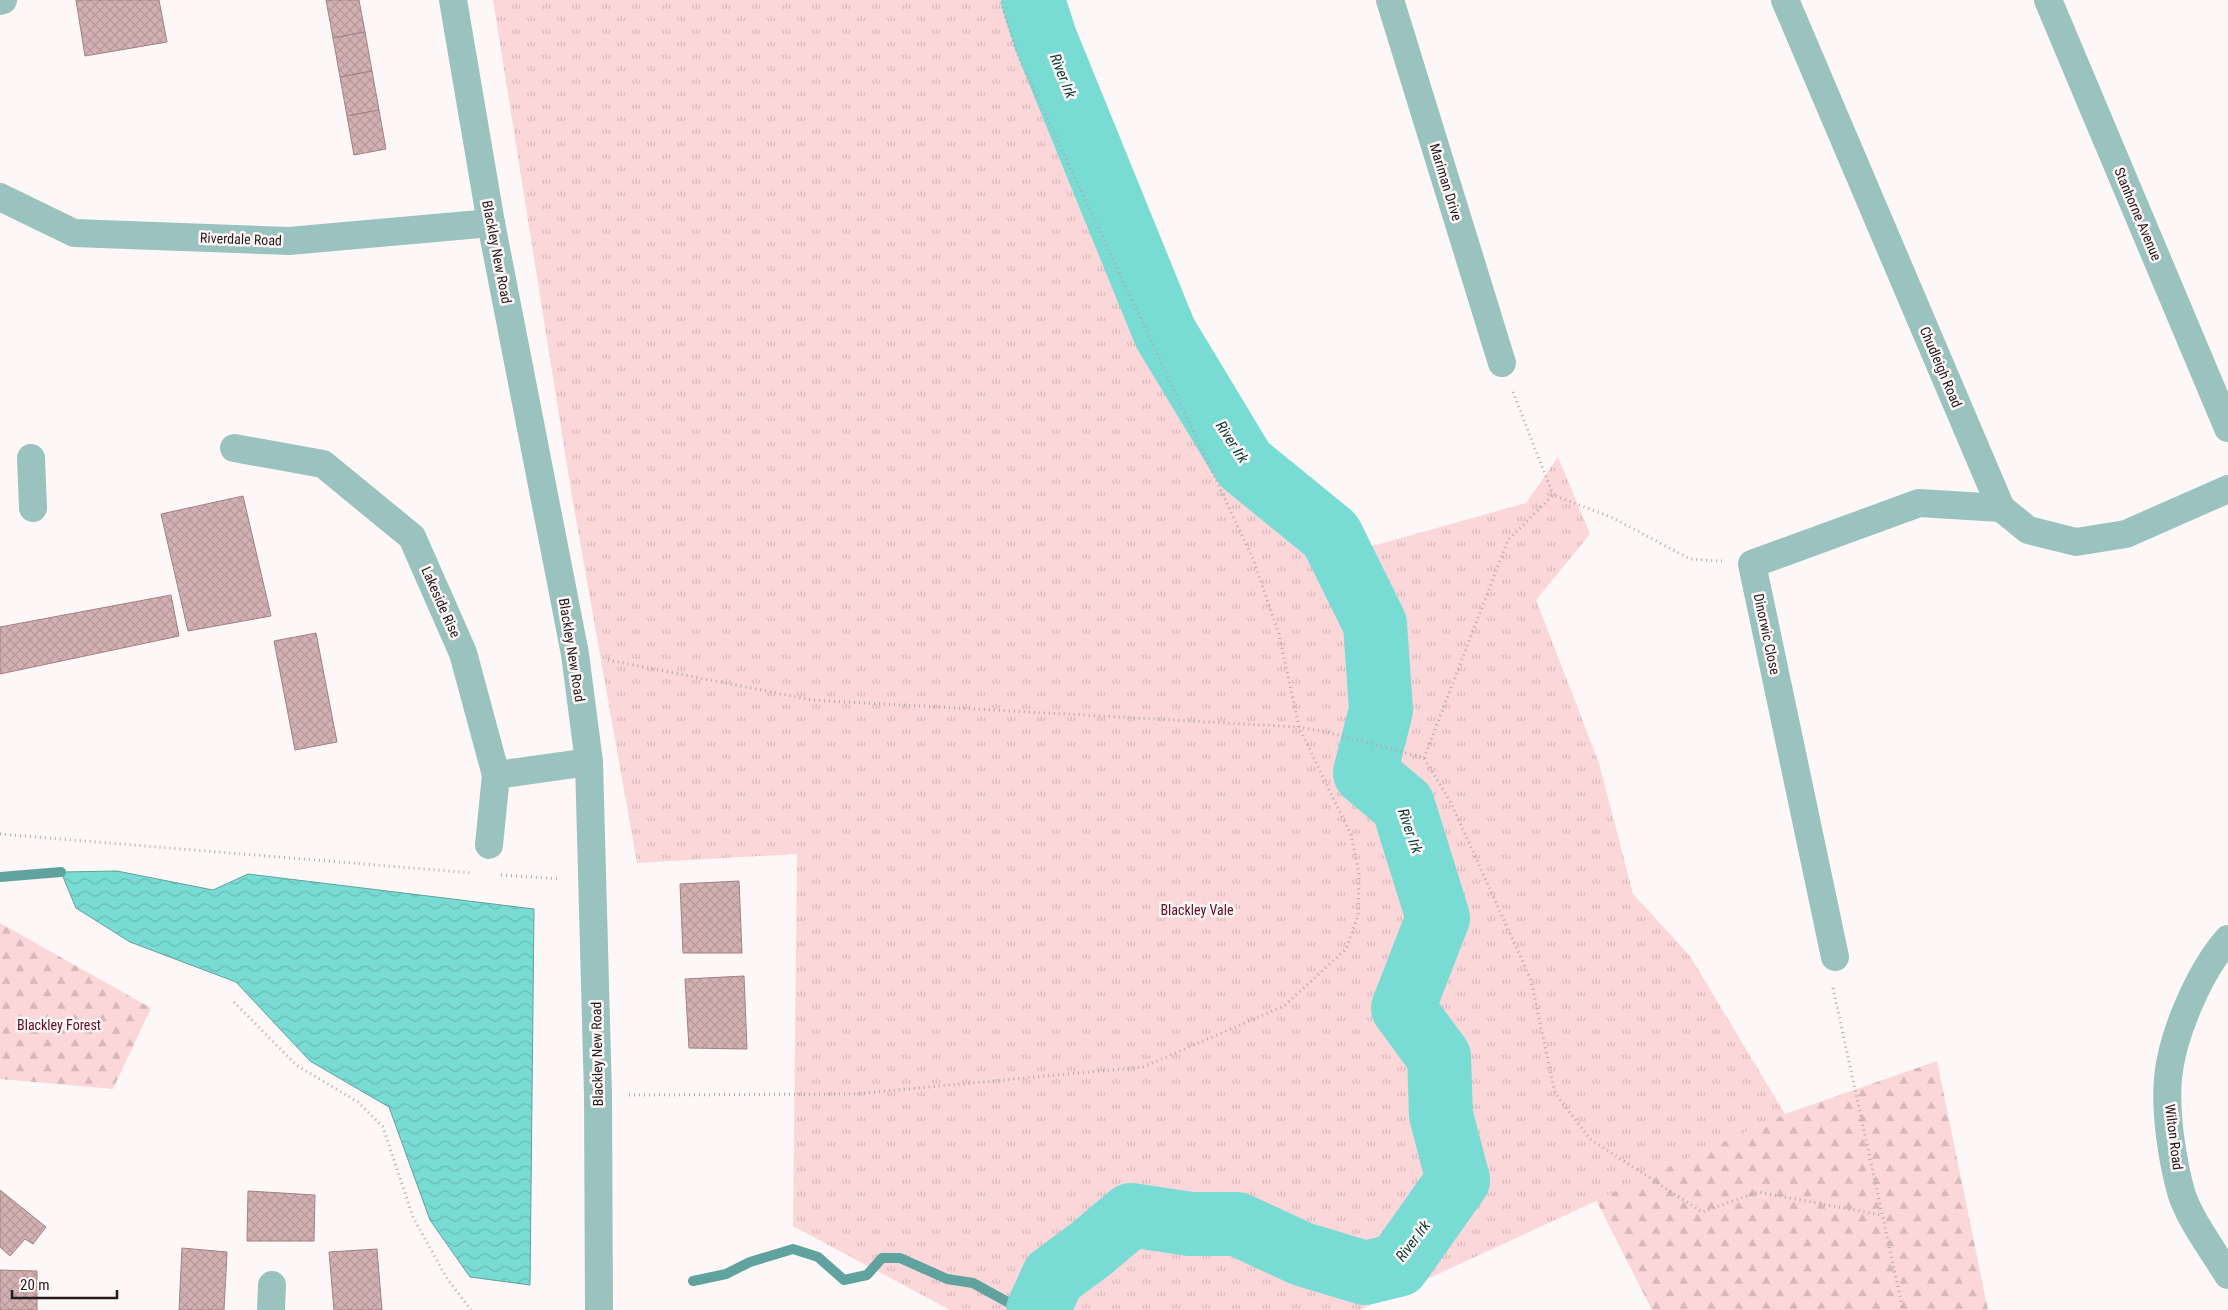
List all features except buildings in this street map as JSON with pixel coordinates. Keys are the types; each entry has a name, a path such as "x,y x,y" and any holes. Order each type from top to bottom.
{"street":[{"name":"Blackley New Road","path":"453,0 491,223 575,654 589,762 598,1095 598,1310"},
{"name":"Mariman Drive","path":"1390,0 1502,363"},
{"name":"Chudleigh Road","path":"1784,0 2001,508 2028,530 2076,542 2126,534 2228,489"},
{"name":"Stanhorne Avenue","path":"2048,0 2228,428"},
{"name":"Riverdale Road","path":"0,197 74,233 289,241 491,223"},
{"name":"Lakeside Rise","path":"234,448 323,464 412,537 463,652 496,775"},
{"path":"31,458 33,508"},
{"path":"1752,564 1919,503 2001,508"},
{"name":"Dinorwic Close","path":"1752,564 1835,958"},
{"path":"489,844 496,775 589,762"},
{"name":"Wilton Road","path":"2228,939 2196,988 2180,1030 2168,1078 2169,1122 2182,1194 2228,1275"}],"path":[{"path":"598,1095 854,1094 1143,1067 1284,1006 1346,949 1358,916 1359,874 1351,835 1299,727 1279,634 1253,559 1019,58 1000,0"},
{"path":"1502,363 1553,495 1611,517 1690,559 1752,564"},
{"path":"1424,758 1508,540 1553,495"},
{"path":"575,654 812,700 1299,727 1336,734 1424,758 1451,803 1531,980 1555,1094 1590,1139 1702,1212 1758,1192 1881,1215"},
{"path":"0,834 477,874"},
{"path":"496,875 593,882"},
{"path":"1835,958 1828,968 1903,1310"},
{"path":"234,1002 296,1065 358,1102 383,1127 413,1217 446,1277 471,1310"}],"green space":[{"name":"Blackley Vale","path":"493,0 1028,0 1063,94 1244,477 1369,547 1526,503 1558,457 1590,534 1536,600 1599,763 1633,894 1690,956 1785,1114 1360,1310 950,1310 793,1226 797,854 637,863 572,497"},
{"name":"Blackley Forest","path":"0,923 151,1008 113,1089 0,1079"},
{"path":"1937,1061 1988,1310 1652,1310 1596,1200 1785,1114"}],"water":[{"path":"117,871 213,890 248,874 534,909 530,1285 470,1277 430,1220 389,1107 310,1061 236,982 130,942 76,908 61,872"}],"waterway":[{"name":"River Irk","path":"1033,0 1045,38 1165,333 1244,464 1331,535 1375,624 1381,710 1365,773 1403,805 1438,918 1403,1008 1439,1057 1441,1115 1458,1180 1398,1265 1365,1273 1302,1254 1237,1224 1190,1224 1131,1215 1092,1248 1053,1277 1038,1310"},
{"path":"0,877 61,872"},
{"path":"693,1281 726,1274 750,1262 793,1249 818,1257 844,1280 867,1275 882,1258 900,1258 947,1279 973,1283 1022,1310"}]}
